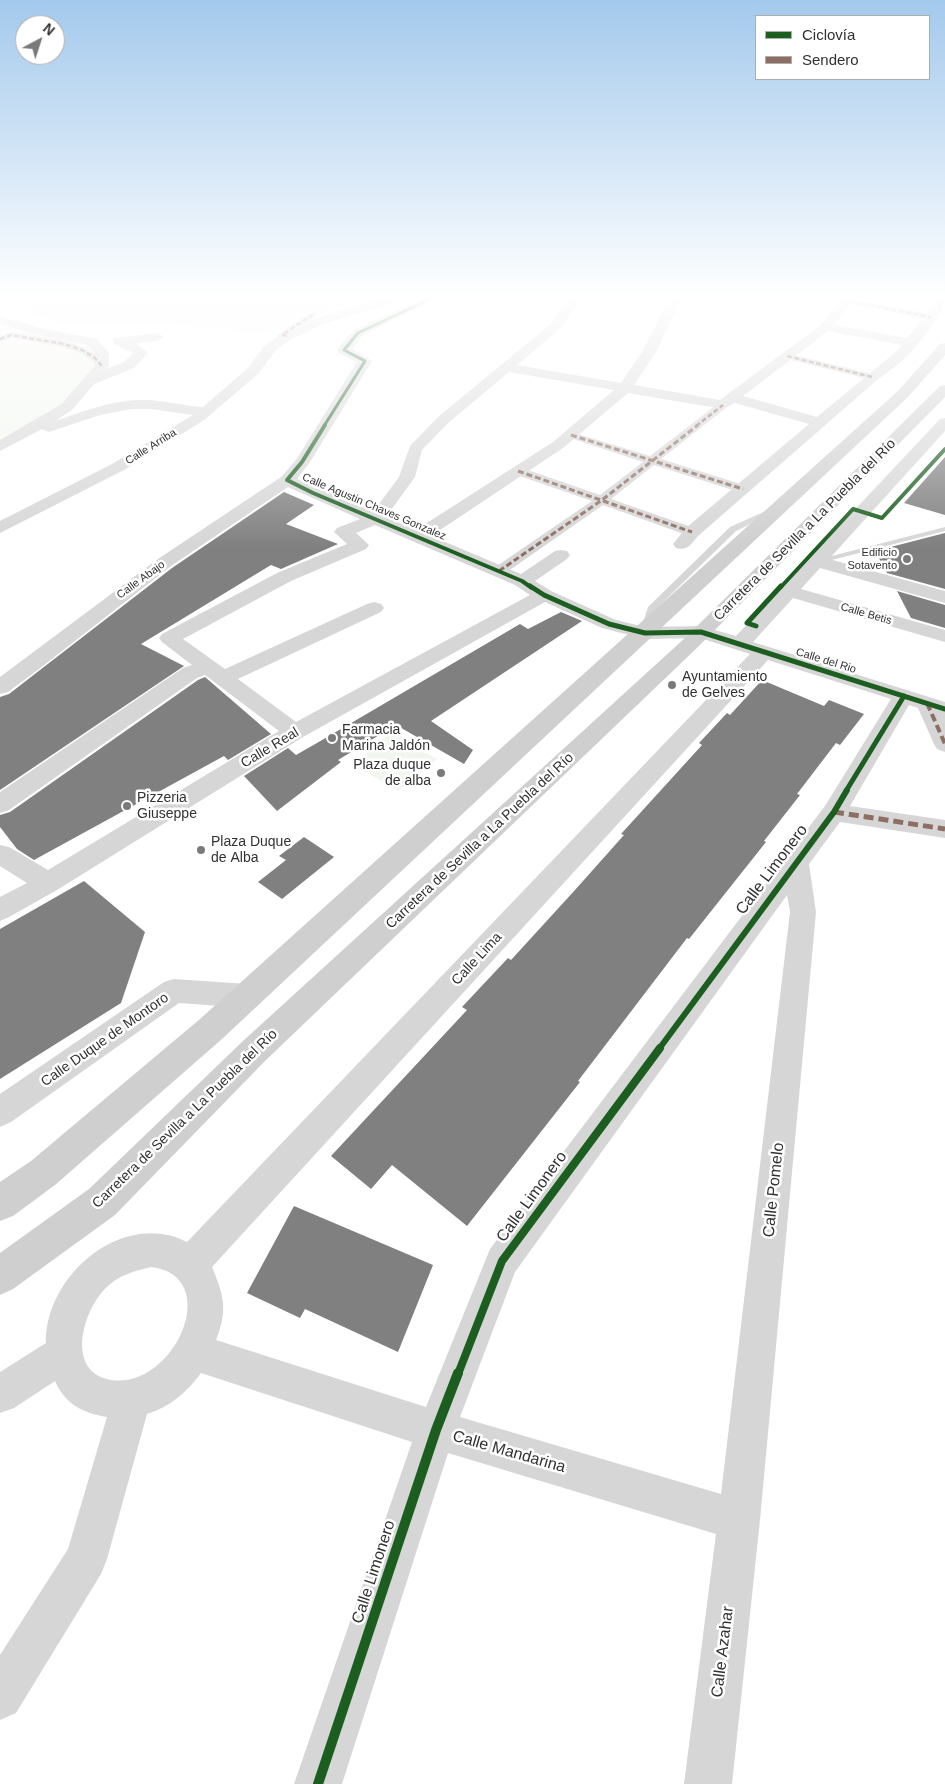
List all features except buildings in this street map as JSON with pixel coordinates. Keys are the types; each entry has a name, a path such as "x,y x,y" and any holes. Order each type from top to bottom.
{"main road":[{"name":"Carretera de Sevilla a La Puebla del Río","path":"0,1202 43,1173 247,996 645,633 903,394 914,381"},
{"name":"Carretera de Sevilla a La Puebla del Río","path":"0,1276 102,1202 254,1051 702,632 945,389"}],"street":[{"path":"0,446 24,434 67,407 90,381"},
{"name":"Calle Arriba","path":"0,528 8,517 118,467 199,417 241,381"},
{"name":"Calle Agustin Chaves Gonzalez","path":"352,381 302,462 288,480 313,493 522,581 544,595 609,624 645,633 702,632"},
{"path":"295,732 169,638 284,577 360,545 343,532 376,519 407,477 415,449 443,420 489,381"},
{"path":"582,381 624,389 728,402 820,422"},
{"path":"418,537 571,435 624,389 629,381"},
{"path":"499,571 602,500 755,381"},
{"path":"682,544 692,532 867,381"},
{"path":"24,434 121,406 143,404 205,411"},
{"name":"Calle Lima","path":"190,1264 751,649 788,591 945,422"},
{"path":"571,435 743,489"},
{"path":"518,471 692,532"},
{"name":"Calle Abajo","path":"0,687 22,673 124,592 234,514 288,480"},
{"path":"522,581 561,555"},
{"path":"816,561 945,597"},
{"name":"Calle Betis","path":"788,591 945,636"},
{"name":"Calle Real","path":"0,910 48,883 295,732 544,595"},
{"path":"0,804 190,673 216,672 374,608"},
{"name":"Calle del Rio","path":"702,632 925,703"},
{"path":"925,703 945,744"},
{"name":"Calle Limonero","path":"318,1784 436,1430 502,1261 796,861 834,812 925,703"},
{"path":"834,812 945,829"},
{"path":"0,854 48,883"},
{"name":"Calle Pomelo","path":"739,1520 803,912 796,861"},
{"name":"Calle Duque de Montoro","path":"0,1112 174,992 247,996"},
{"path":"151,1250 172,1254 190,1264 201,1282 206,1304 204,1327 194,1352 178,1374 156,1392 131,1401 107,1401 86,1392 71,1375 64,1353 64,1328 73,1303 88,1281 107,1264 129,1254 151,1250"},
{"name":"Calle Mandarina","path":"194,1352 436,1430 739,1520"},
{"path":"0,1394 64,1353"},
{"path":"0,1697 86,1559 131,1401"},
{"name":"Calle Azahar","path":"708,1784 739,1520"}],"lane":[{"path":"816,561 945,529"}],"shaded area":[{"path":"0,381 85,381 69,400 0,442"},
{"path":"391,733 437,759 398,791 352,764"}],"marked path":[{"path":"499,571 602,500 723,405"},
{"path":"571,435 743,489"},
{"path":"518,471 692,532"},
{"path":"927,703 945,744"},
{"path":"834,812 945,829"}],"cycle path":[{"path":"352,381 302,462 287,480 313,493 522,581 544,595 609,624 645,633 701,632 945,709"},
{"path":"756,626 747,623 853,509 882,518 945,449"},
{"path":"318,1784 436,1430 502,1261 834,812 904,696"}],"place":[{"name":"Edificio Sotavento","path":"907,559"},
{"name":"Ayuntamiento de Gelves","path":"672,685"},
{"name":"Farmacia Marina Jaldón","path":"332,738"},
{"name":"Plaza duque de alba","path":"441,773"},
{"name":"Pizzeria Giuseppe","path":"127,806"},
{"name":"Plaza Duque de Alba","path":"201,850"}]}
